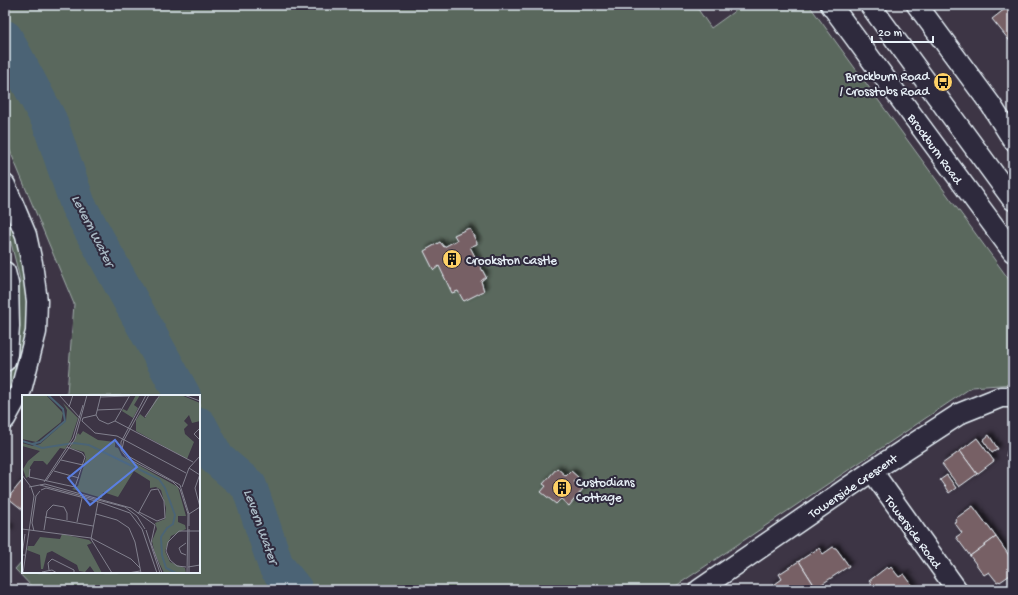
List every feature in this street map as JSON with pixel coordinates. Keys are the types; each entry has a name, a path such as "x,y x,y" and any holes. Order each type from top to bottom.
{"street":[{"name":"Brockburn Road","path":"831,5 1013,252"},
{"path":"870,5 1013,200"},
{"path":"917,5 991,105 1013,140"},
{"path":"908,109 933,91"},
{"path":"5,185 26,235 32,263 37,301 36,332 20,390 5,420"},
{"path":"5,272 8,284 9,326 5,362"},
{"name":"Towerside Crescent","path":"699,590 872,471 961,412 1001,397 1013,397"},
{"name":"Towerside Road","path":"872,471 957,590"}],"green space":[{"path":"5,5 695,5 711,28 743,5 809,5 1013,285 1013,384 972,387 670,590 35,590 15,569 22,561 22,573 200,573 200,395 66,395 74,304 5,139"},
{"path":"5,208 17,236 29,278 26,347 5,408 5,386 9,377 17,345 20,279 10,239 5,228"}],"building":[{"path":"992,5 1000,5 995,9"},
{"path":"1010,5 1013,5 1013,45 992,19"},
{"name":"Crookston Castle","path":"469,228 477,243 470,247 486,277 481,281 484,291 464,301 458,291 452,293 439,266 434,270 433,269 424,251 440,242 444,247 457,240 454,235"},
{"path":"1013,429 1013,458 1006,456"},
{"path":"989,435 998,449 992,453 983,440"},
{"path":"977,438 994,461 977,474 960,451"},
{"path":"960,451 977,474 959,487 942,464"},
{"name":"Custodians Cottage","path":"557,468 566,476 571,471 578,477 574,482 583,489 569,506 561,499 556,504 541,492 546,486 543,484"},
{"path":"947,475 956,488 949,493 940,480"},
{"path":"21,482 22,509 8,498"},
{"path":"973,506 996,537 970,556 956,537 962,533 954,522 956,521 955,519"},
{"path":"5,523 10,530 5,534"},
{"path":"996,537 1013,561 1013,573 1000,582 997,582 989,572 984,575 970,556"},
{"path":"833,547 836,548 849,566 816,588 799,561 819,548 823,554"},
{"path":"799,561 816,588 813,590 773,590 771,587 782,579 779,574"},
{"path":"887,567 889,569 891,567 899,577 904,574 916,590 876,590 869,581"}],"waterway":[{"name":"Levern Water","path":"5,38 49,120 78,205 182,395"},
{"name":"Levern Water","path":"200,427 217,459 249,486 276,566 295,590"}],"place":[{"name":"Brockburn Road / Crosstobs Road","path":"943,82"},
{"name":"Crookston Castle","path":"452,259"},
{"name":"Custodians Cottage","path":"562,488"}]}
